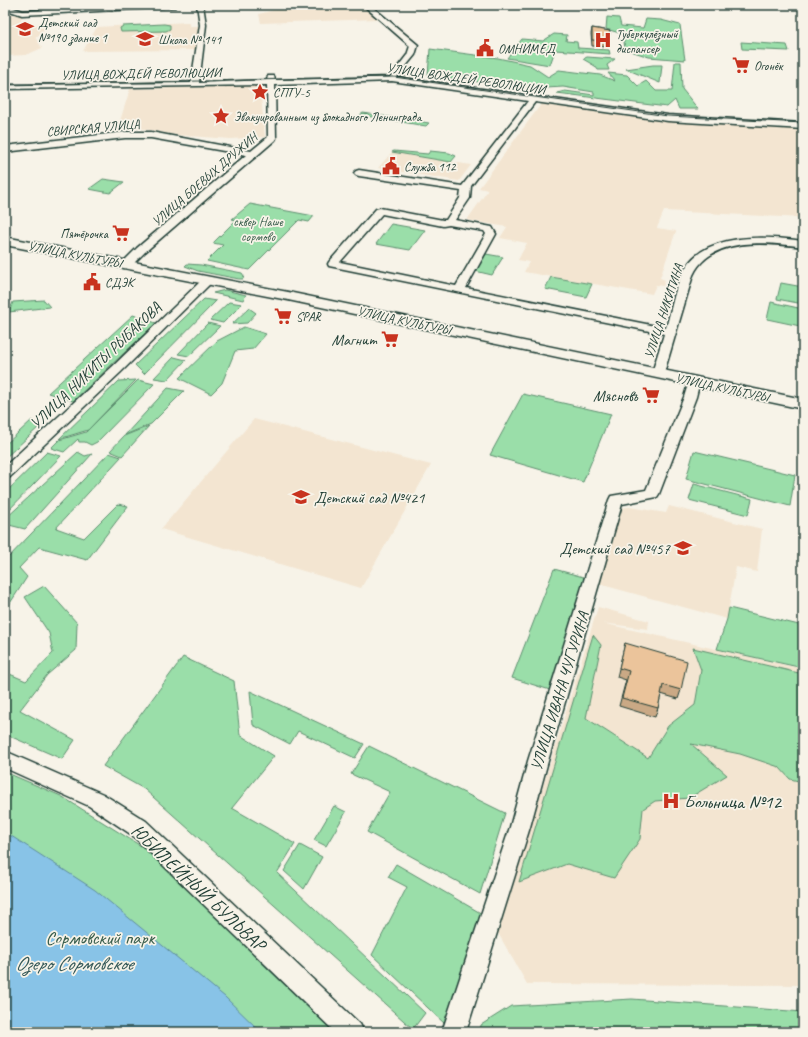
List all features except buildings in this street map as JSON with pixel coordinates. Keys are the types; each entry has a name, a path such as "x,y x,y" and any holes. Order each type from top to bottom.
{"main road":[{"name":"УЛИЦА КУЛЬТУРЫ","path":"5,241 208,280 803,404"}],"street":[{"path":"5,9 11,9 22,13 175,5"},
{"path":"195,83 203,25 200,5"},
{"path":"366,5 414,45 411,55 394,77"},
{"name":"УЛИЦА ВОЖДЕЙ РЕВОЛЮЦИИ","path":"5,87 394,77 666,113 803,121"},
{"name":"УЛИЦА ВОЖДЕЙ РЕВОЛЮЦИИ","path":"394,77 533,99 675,119 803,126"},
{"name":"УЛИЦА БОЕВЫХ ДРУЖИН","path":"127,264 272,138 271,81"},
{"name":"УЛИЦА ВОЖДЕЙ РЕВОЛЮЦИИ","path":"5,82 195,83"},
{"path":"449,222 464,198 466,188 533,99"},
{"name":"СВИРСКАЯ УЛИЦА","path":"5,149 125,135 150,134 253,154"},
{"path":"359,173 466,188"},
{"path":"460,289 491,234 488,229 449,222 443,223 380,211 333,264 670,332"},
{"name":"УЛИЦА НИКИТИНА","path":"658,373 688,273 698,258 712,249 734,243 761,240 803,244"},
{"name":"УЛИЦА НИКИТЫ РЫБАКОВА","path":"5,474 116,370 208,280"},
{"name":"УЛИЦА ИВАНА ЧУГУРИНА","path":"454,1032 520,826 616,500 652,494 675,436 694,381"},
{"name":"ЮБИЛЕЙНЫЙ БУЛЬВАР","path":"5,759 96,800 139,828 352,1032"}],"shaded area":[{"path":"281,5 362,5 378,19 261,23 259,14 281,8"},
{"path":"22,14 20,25 48,23 40,36 35,37 42,48 26,55 5,56 5,15"},
{"name":"Школа № 141","path":"188,22 190,26 201,26 197,50 83,51 97,27"},
{"path":"260,86 265,137 231,139 176,135 119,124 130,89"},
{"path":"542,103 663,120 803,128 803,218 664,211 657,228 676,231 660,278 665,280 663,286 656,285 652,294 524,272 529,262 518,260 527,243 500,238 507,227 467,220 488,190 479,188"},
{"path":"392,152 471,165 459,181 378,168"},
{"name":"Детский сад №421","path":"254,419 431,465 361,588 161,529"},
{"name":"Детский сад №457","path":"669,506 762,529 757,572 736,567 727,619 595,583 619,508 629,507 666,513"},
{"name":"Больница №12","path":"598,607 649,621 648,629 602,623 803,669 803,985 527,984 498,933"}],"green space":[{"path":"607,17 619,18 621,26 643,28 646,19 661,20 680,25 685,60 649,57 625,49 623,34 606,29"},
{"path":"170,25 170,29 166,31 121,32 120,28 123,26"},
{"path":"554,34 567,35 566,41 577,42 578,48 609,50 610,54 555,50 550,65 507,58 522,39 543,41"},
{"path":"741,42 787,45 789,51 742,49"},
{"path":"430,49 498,58 530,65 548,77 559,70 600,75 615,81 608,73 627,75 638,86 646,81 656,91 672,91 675,62 681,62 682,89 698,109 679,109 675,100 667,107 557,93 565,91 594,95 594,92 563,87 530,89 428,75"},
{"path":"587,57 615,59 607,65 609,70 598,70 595,66 583,59"},
{"path":"662,65 660,83 626,69"},
{"path":"363,113 429,123 426,126 360,115"},
{"path":"430,151 449,153 456,156 451,162 392,152 428,154"},
{"path":"103,179 124,182 110,193 89,189"},
{"name":"сквер Наше сормово","path":"250,204 314,216 309,222 299,220 249,270 207,261 223,245 213,243 236,220 232,219"},
{"path":"391,224 425,230 410,250 376,244"},
{"path":"486,254 503,257 492,275 475,271"},
{"path":"187,264 201,265 242,273 244,276 243,279 239,279 198,271 185,266"},
{"path":"551,277 592,284 586,297 545,289"},
{"path":"781,283 803,287 803,304 777,299"},
{"path":"225,290 246,295 243,300 213,293"},
{"path":"204,299 216,301 144,374 135,365"},
{"path":"44,300 50,307 9,312 13,302"},
{"path":"229,302 242,304 223,323 210,320"},
{"path":"771,302 803,309 803,325 800,326 767,319"},
{"path":"249,308 256,313 247,323 232,324"},
{"path":"133,315 156,323 73,401 48,393"},
{"path":"208,323 220,326 189,356 178,354"},
{"path":"244,327 266,334 253,349 235,351 222,383 211,394 179,378 217,341"},
{"path":"174,357 186,360 167,380 154,378"},
{"path":"136,380 88,430 59,439 119,381"},
{"path":"138,380 154,384 97,442 91,445 85,442 79,442 78,439 64,452 51,448 59,440 86,432"},
{"path":"168,388 184,391 151,424 125,435"},
{"path":"523,394 611,414 583,482 490,455"},
{"path":"32,420 39,427 5,458 5,445"},
{"path":"149,426 122,456 110,451 124,436"},
{"path":"694,451 795,475 790,506 686,479"},
{"path":"47,452 61,456 5,514 5,493"},
{"path":"78,452 85,456 92,454 25,529 5,524 5,519"},
{"path":"109,453 121,457 56,528 84,538 118,504 128,506 87,560 39,547 19,568 27,577 5,611 5,561"},
{"path":"694,484 752,499 748,515 689,500"},
{"path":"554,569 587,578 550,690 512,678"},
{"path":"44,586 77,623 76,650 47,675 20,710 75,740 62,759 5,734 5,672 26,681 53,653 49,633 25,597"},
{"path":"729,608 803,626 803,668 717,649"},
{"path":"593,635 601,645 586,718 648,758 668,726 695,705 701,670 693,648 803,674 803,782 790,779 779,767 740,754 691,744 727,775 689,798 655,801 643,809 640,839 614,878 567,864 519,882"},
{"path":"183,657 234,681 240,735 274,756 232,808 295,844 277,873 425,1013 413,1029 144,789 103,766"},
{"path":"250,691 364,744 355,758 298,731 290,744 253,725"},
{"path":"369,746 505,813 480,894 367,832 390,792 351,774"},
{"name":"Сормовский парк","path":"5,772 61,796 144,848 291,984 340,1032 5,1032"},
{"path":"334,806 346,812 326,846 314,840"},
{"path":"300,845 322,857 304,889 284,871"},
{"path":"396,864 484,915 446,1025 372,955 407,887 388,877"},
{"path":"632,999 803,1012 803,1032 480,1032 481,1025 511,1006"}],"water":[{"name":"Озеро Сормовское","path":"5,832 95,890 225,997 261,1032 5,1032"}],"tram line":[{"path":"5,85 394,77 668,116 803,123"}],"place":[{"name":"Детский сад №190 здание 1","path":"25,29"},
{"name":"Школа № 141","path":"145,39"},
{"name":"Туберкулёзный диспансер","path":"603,40"},
{"name":"ОМНИМЕД","path":"485,48"},
{"name":"Огонёк","path":"741,65"},
{"name":"СПТУ-5","path":"260,92"},
{"name":"Эвакуированным из блокадного Ленинграда","path":"221,116"},
{"name":"Служба 112","path":"391,166"},
{"name":"Пятёрочка","path":"121,233"},
{"name":"СДЭК","path":"92,282"},
{"name":"SPAR","path":"283,316"},
{"name":"Магнит","path":"390,339"},
{"name":"Мясновъ","path":"651,395"},
{"name":"Детский сад №421","path":"301,497"},
{"name":"Детский сад №457","path":"683,548"},
{"name":"Больница №12","path":"671,801"}]}
